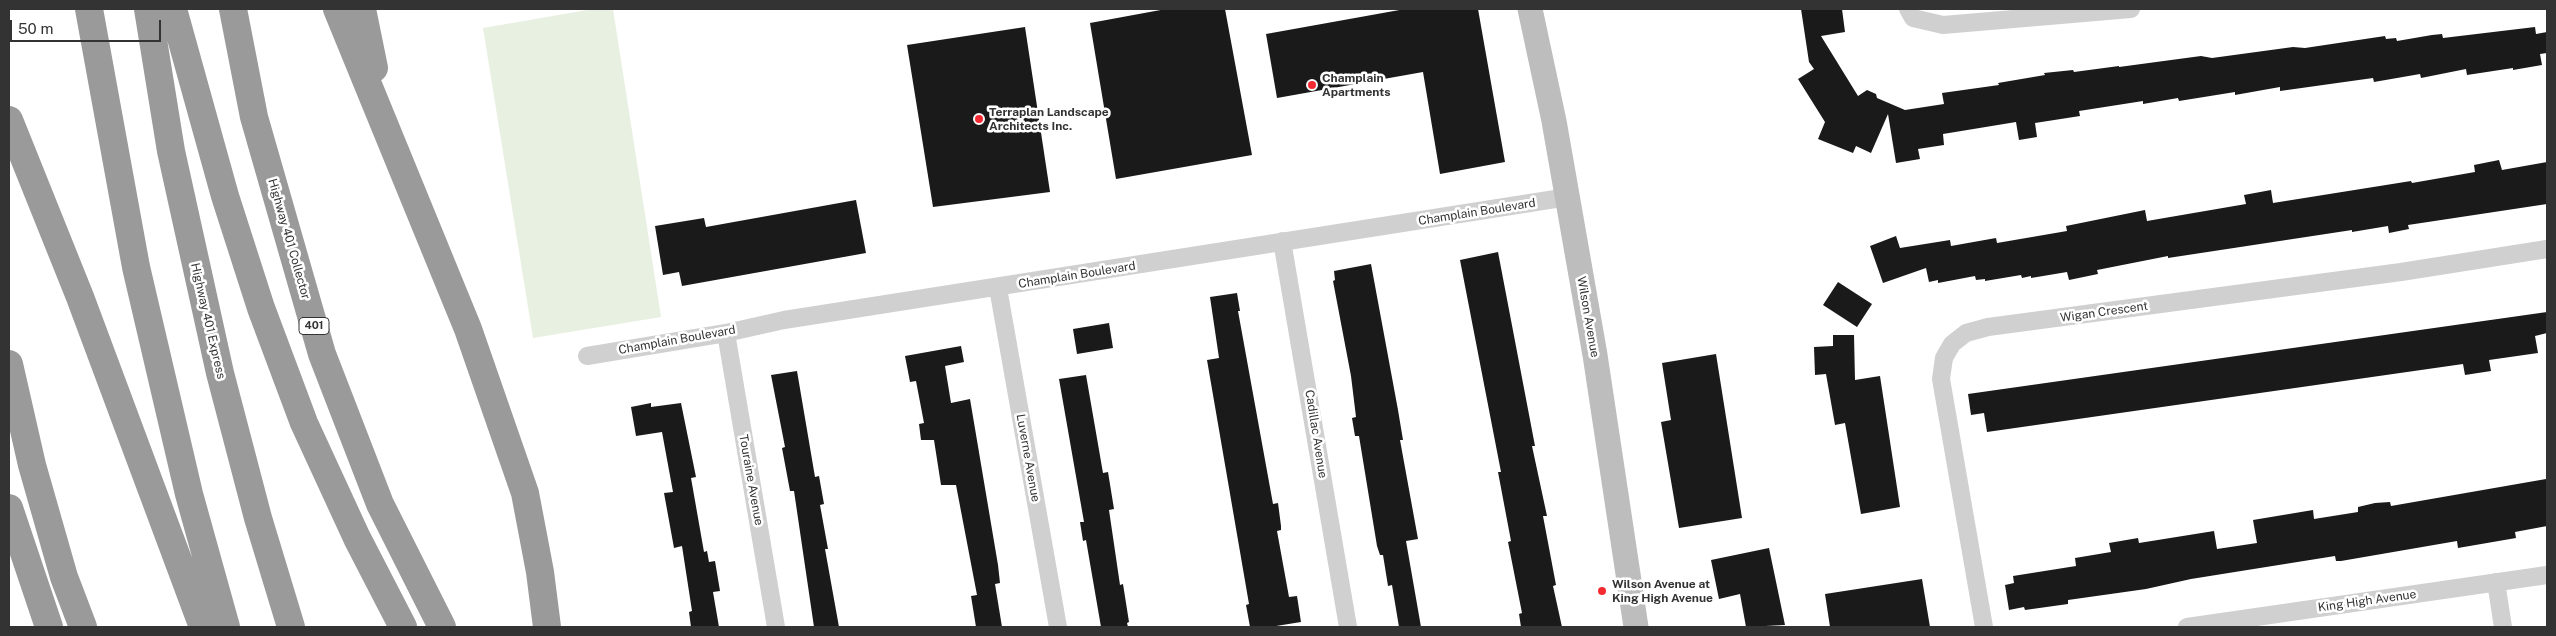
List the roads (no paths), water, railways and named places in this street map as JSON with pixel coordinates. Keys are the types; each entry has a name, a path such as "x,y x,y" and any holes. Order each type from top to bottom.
{"highway":[{"path":"89,9 136,267 189,494 226,627"},
{"name":"Highway 401 Express","path":"148,9 171,151 218,364 258,518 291,627"},
{"path":"173,9 225,196 271,335 304,424 357,538 404,627"},
{"name":"Highway 401 Collector","path":"233,9 254,117 322,354 380,504 442,627"},
{"path":"337,9 468,330 525,492 540,572 547,627"},
{"path":"362,9 392,147"},
{"path":"9,120 203,627"},
{"path":"9,364 32,466 64,577 83,627"},
{"path":"9,508 49,627"}],"main road":[{"name":"Wilson Avenue","path":"1530,9 1568,197 1595,355 1636,627"}],"street":[{"path":"1908,9 1913,18 1943,25 2131,9"},
{"name":"Champlain Boulevard","path":"587,356 726,333 784,320 998,288 1282,241 1568,197"},
{"name":"Cadillac Avenue","path":"1282,241 1348,627"},
{"name":"Wigan Crescent","path":"1984,627 1941,379 1944,358 1952,344 1966,333 1988,327 2401,272 2547,249"},
{"name":"Luverne Avenue","path":"998,288 1058,627"},
{"name":"Touraine Avenue","path":"726,333 776,627"},
{"name":"King High Avenue","path":"2187,627 2547,575"},
{"path":"2496,582 2503,627"}],"place":[{"name":"Champlain Apartments","path":"1312,85"},
{"name":"Terraplan Landscape Architects Inc.","path":"979,119"},
{"name":"Wilson Avenue at King High Avenue","path":"1602,591"}]}
